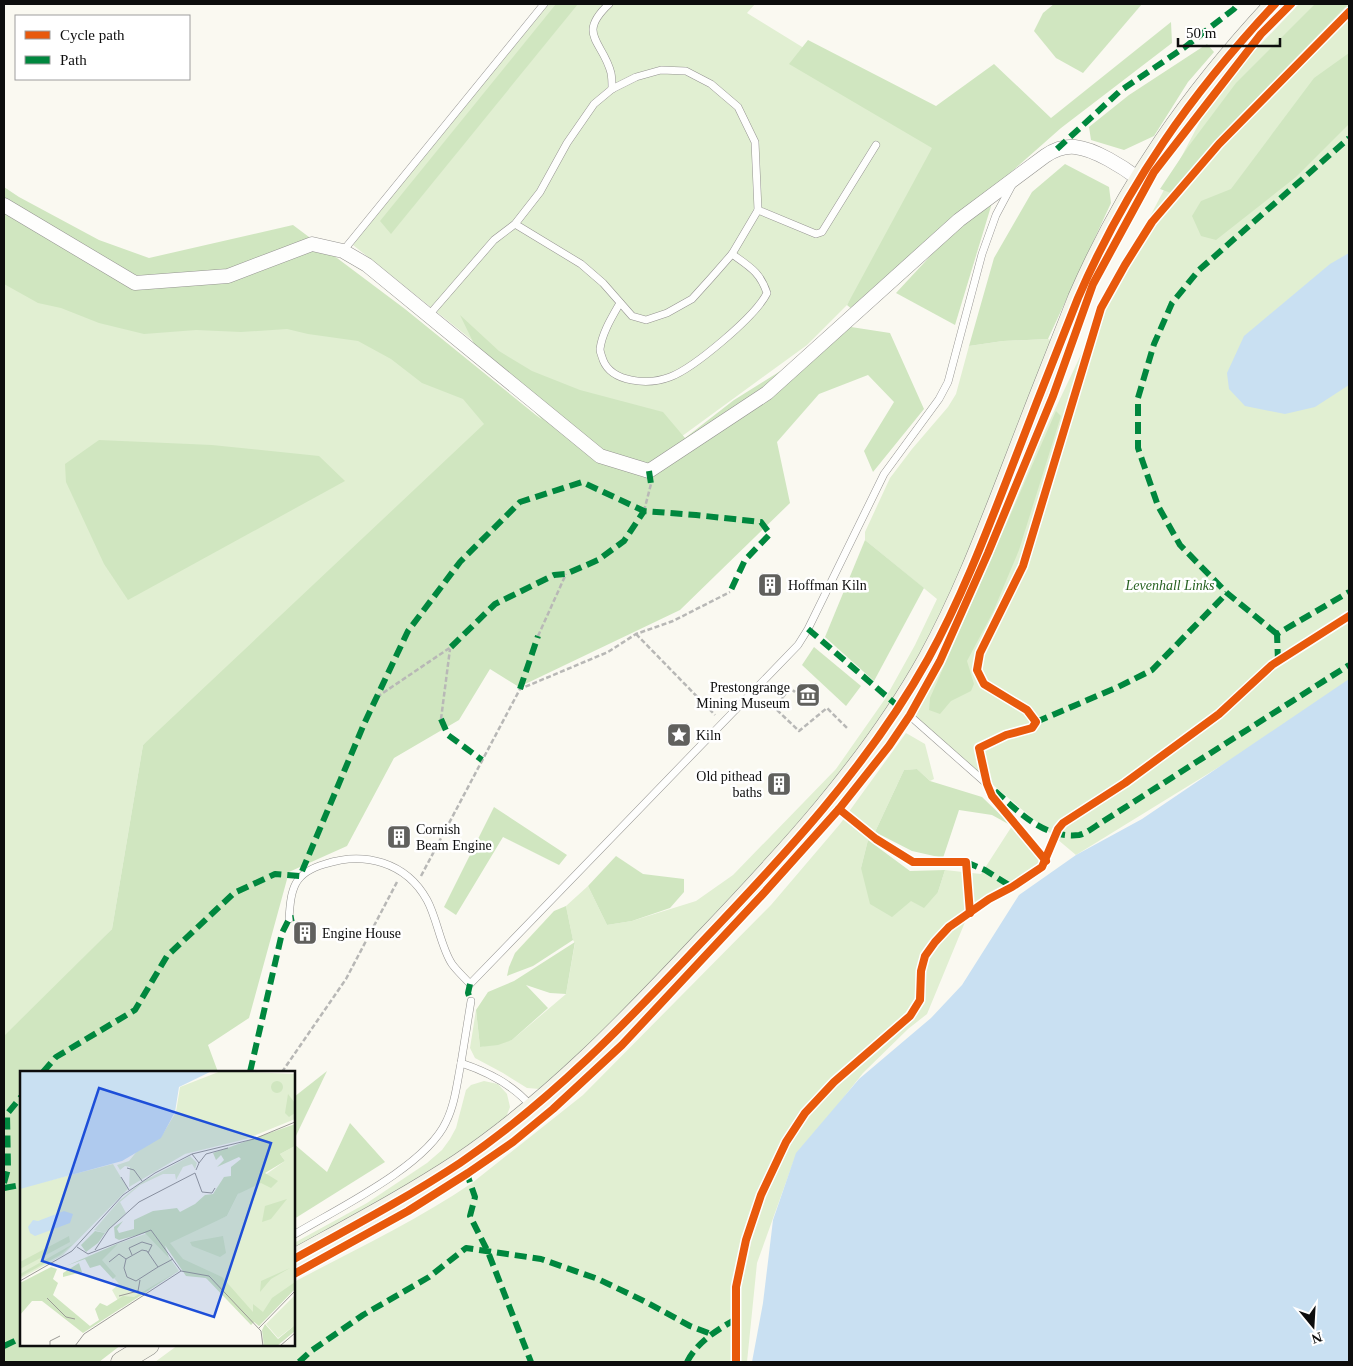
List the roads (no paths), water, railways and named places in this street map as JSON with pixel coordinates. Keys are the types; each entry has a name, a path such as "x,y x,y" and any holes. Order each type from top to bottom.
{"main road":[{"path":"295,1258 411,1193 461,1162 532,1109 576,1072 616,1033 754,887 829,801 866,755 928,659 960,596 1078,298 1094,261 1139,178 1165,137 1204,85 1240,41 1275,4"},
{"path":"121,1362 147,1346"}],"street":[{"path":"4,205 135,283 228,276 312,244 343,251 367,265 600,456 649,471 767,393 959,220 1045,156 1057,149 1074,147 1087,150 1139,178"}],"lane":[{"path":"343,251 544,4"},
{"path":"609,4 593,24 594,36 611,73 612,89"},
{"path":"429,315 494,240 515,224 540,192 567,143 594,104 612,89 636,77 661,70 686,71 711,84 738,107 755,142 758,210 732,254 692,298 667,313 646,320 632,316 603,283 581,264 515,224"},
{"path":"758,210 816,234 822,232 876,145"},
{"path":"289,919 290,895 300,876 324,864 352,858 379,861 403,871 427,900 451,963 470,984 798,645 808,630 884,474 939,399 948,382 982,254 996,215 1016,178"},
{"path":"620,303 604,333 600,351 607,369 623,378 648,382 668,378 686,370 725,339 762,302 767,293 762,279 750,266 732,254"},
{"path":"899,706 987,784"},
{"path":"829,801 876,839 913,862 966,862"},
{"path":"295,1234 389,1178 432,1144 446,1123 454,1100 472,1001"},
{"path":"461,1063 485,1071 507,1084 532,1109"}],"water":[{"path":"1349,253 1349,385 1315,407 1285,414 1245,406 1229,389 1227,373 1244,336 1330,264"},
{"path":"1349,679 1349,1362 752,1362 763,1303 773,1220 796,1153 859,1079 931,1018 962,985 1019,895 1076,855 1142,819"}],"place":[{"name":"Hoffman Kiln","path":"770,585"},
{"name":"Prestongrange Mining Museum","path":"808,695"},
{"name":"Kiln","path":"679,735"},
{"name":"Old pithead baths","path":"779,784"},
{"name":"Cornish Beam Engine","path":"399,837"},
{"name":"Engine House","path":"305,933"}],"park label":[{"name":"Levenhall Links","path":"1170,585"}]}
